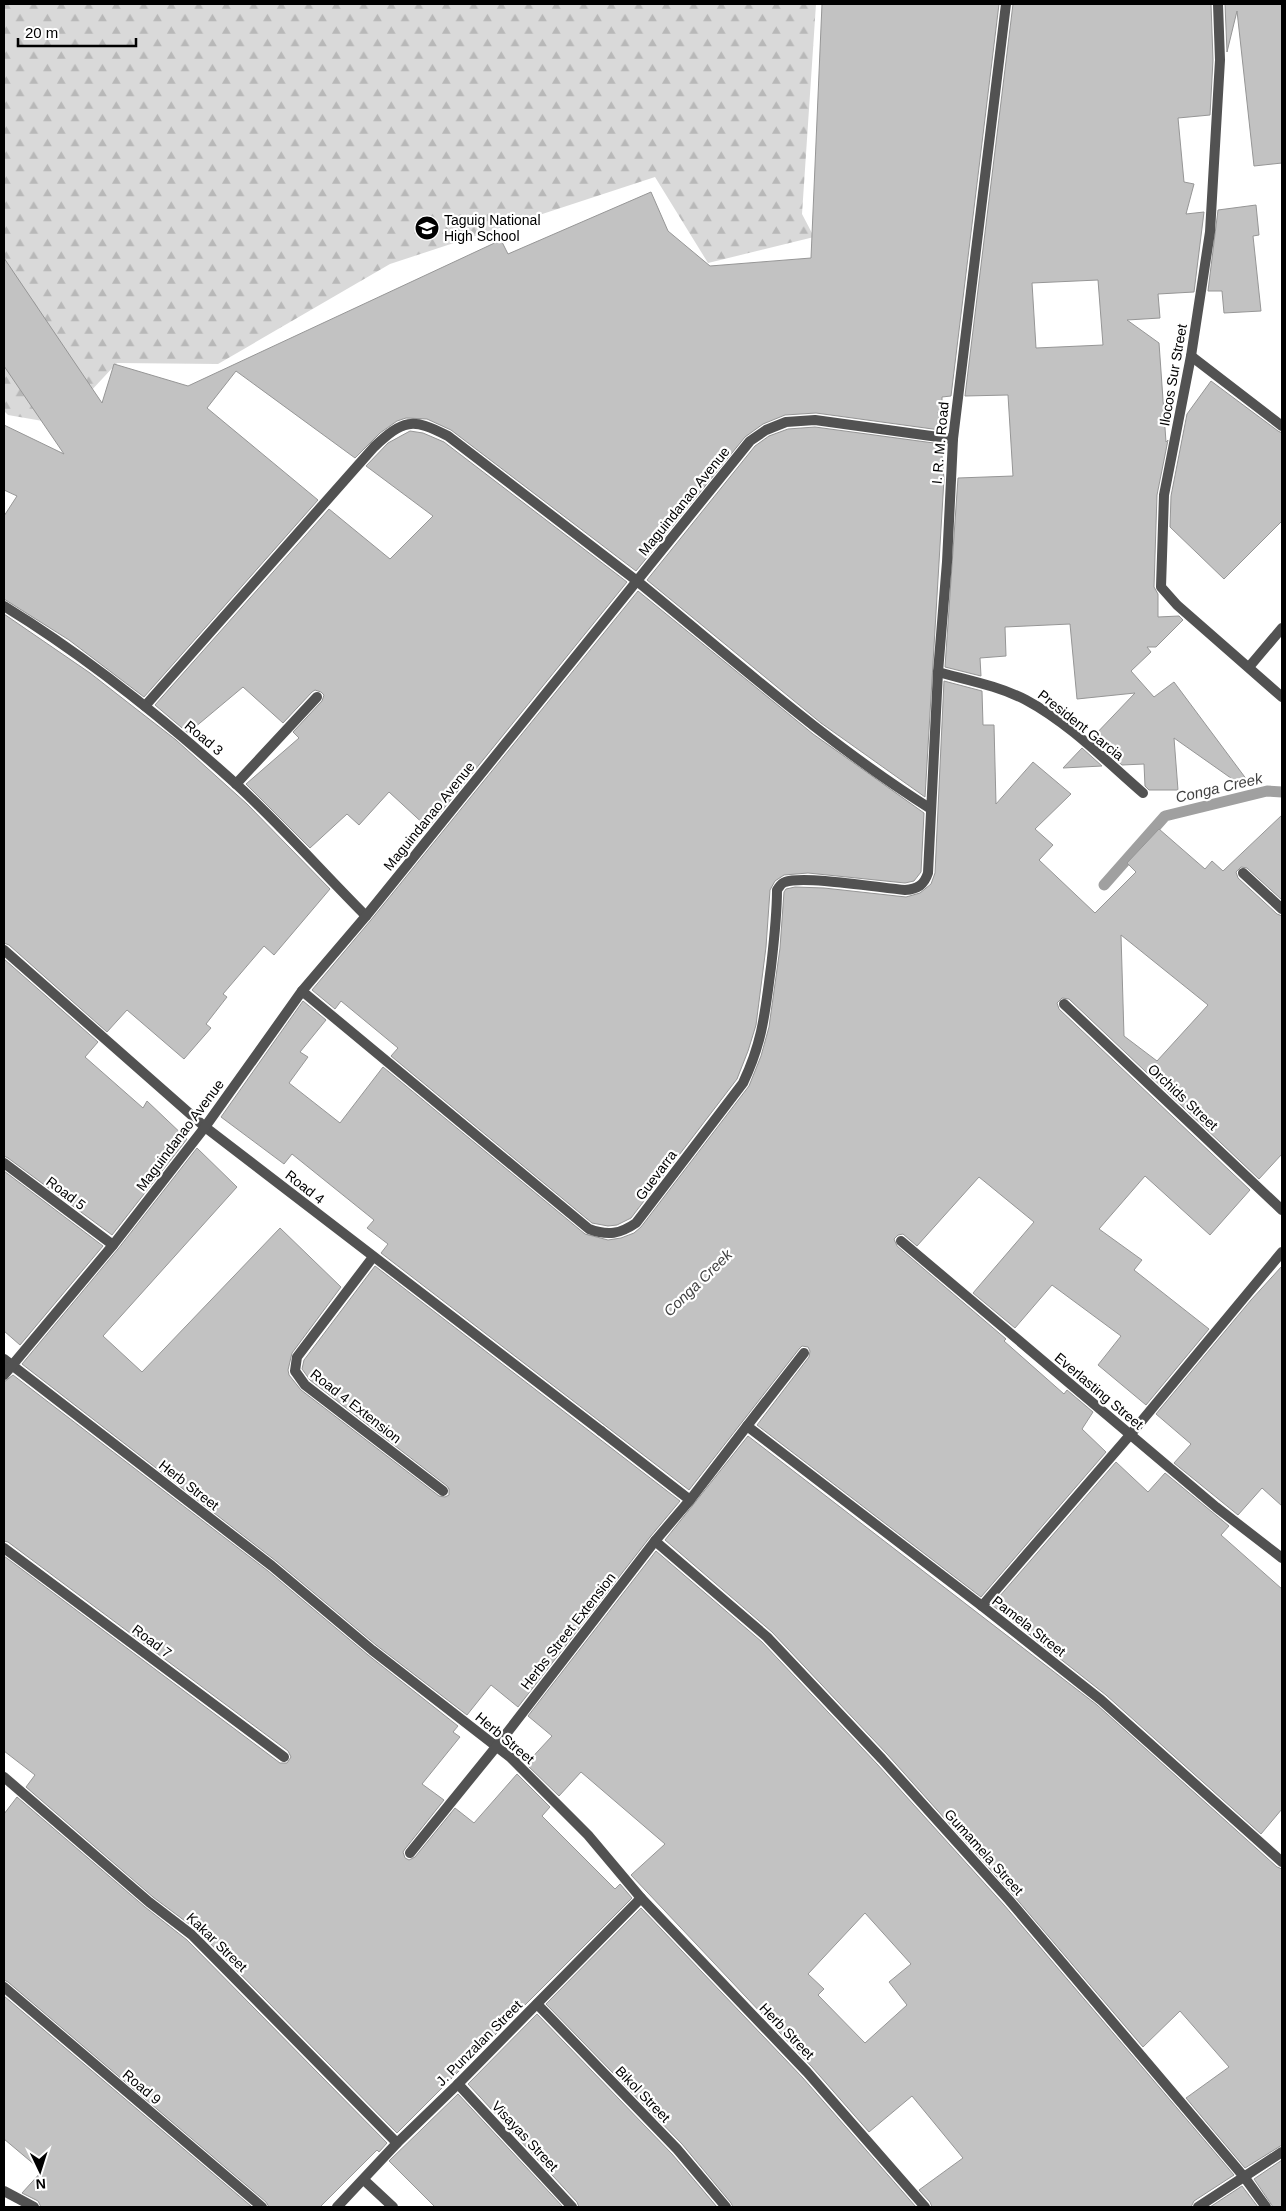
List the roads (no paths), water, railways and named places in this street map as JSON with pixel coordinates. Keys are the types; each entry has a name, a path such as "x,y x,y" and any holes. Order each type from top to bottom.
{"street":[{"name":"I. R. M. Road","path":"922,886 928,873 938,672 947,562 953,440 1006,4"},
{"name":"Ilocos Sur Street","path":"1218,4 1220,60 1210,232 1191,356 1164,495 1161,587 1177,605 1282,697"},
{"path":"1191,356 1282,426"},
{"name":"Maguindanao Avenue","path":"4,1375 8,1362 113,1246 205,1127 302,991 366,916 750,441 766,430 786,422 815,420 953,440"},
{"path":"145,706 391,431 409,423 428,425 448,436 636,581 833,741 890,783 932,809"},
{"name":"Road 3","path":"4,606 54,637 145,706 236,784 366,916"},
{"path":"1249,667 1282,628"},
{"name":"President Garcia","path":"938,672 983,684 1025,700 1064,726 1144,793"},
{"path":"236,784 317,698"},
{"path":"1243,873 1282,909"},
{"name":"Guevarra","path":"302,991 589,1229 602,1234 615,1234 626,1230 636,1223 743,1083 755,1057 763,1030 775,930 777,890 781,884 786,881 812,881 905,890 922,886"},
{"name":"Road 4","path":"4,950 205,1127 690,1500"},
{"name":"Orchids Street","path":"1064,1004 1282,1210"},
{"name":"Road 5","path":"4,1163 113,1246"},
{"name":"Everlasting Street","path":"901,1241 1216,1507 1282,1558"},
{"path":"982,1606 1130,1435 1282,1252"},
{"name":"Road 4 Extension","path":"373,1257 297,1357 295,1371 305,1385 443,1490"},
{"name":"Herbs Street Extension","path":"410,1853 496,1747 655,1541 690,1500 804,1353"},
{"name":"Herb Street","path":"8,1362 272,1566 372,1650 510,1757 588,1835 641,1898 807,2072 925,2207"},
{"name":"Pamela Street","path":"747,1426 1101,1700 1282,1862"},
{"name":"Gumamela Street","path":"655,1541 767,1636 882,1759 1009,1900 1245,2178 1266,2207"},
{"name":"Road 7","path":"4,1548 284,1757"},
{"name":"Kakar Street","path":"4,1777 149,1902 192,1935 397,2143"},
{"name":"J. Punzalan Street","path":"337,2207 397,2143 458,2084 641,1898"},
{"name":"Road 9","path":"4,1987 262,2207"},
{"name":"Bikol Street","path":"537,2004 677,2149 726,2207"},
{"name":"Visayas Street","path":"458,2084 572,2207"},
{"path":"1198,2207 1282,2152"},
{"path":"364,2180 393,2207"},
{"path":"4,2191 34,2207"}],"waterway":[{"name":"Conga Creek","path":"1104,885 1165,816 1267,791 1282,792"}],"place":[{"name":"Taguig National High School","path":"427,228"}]}
